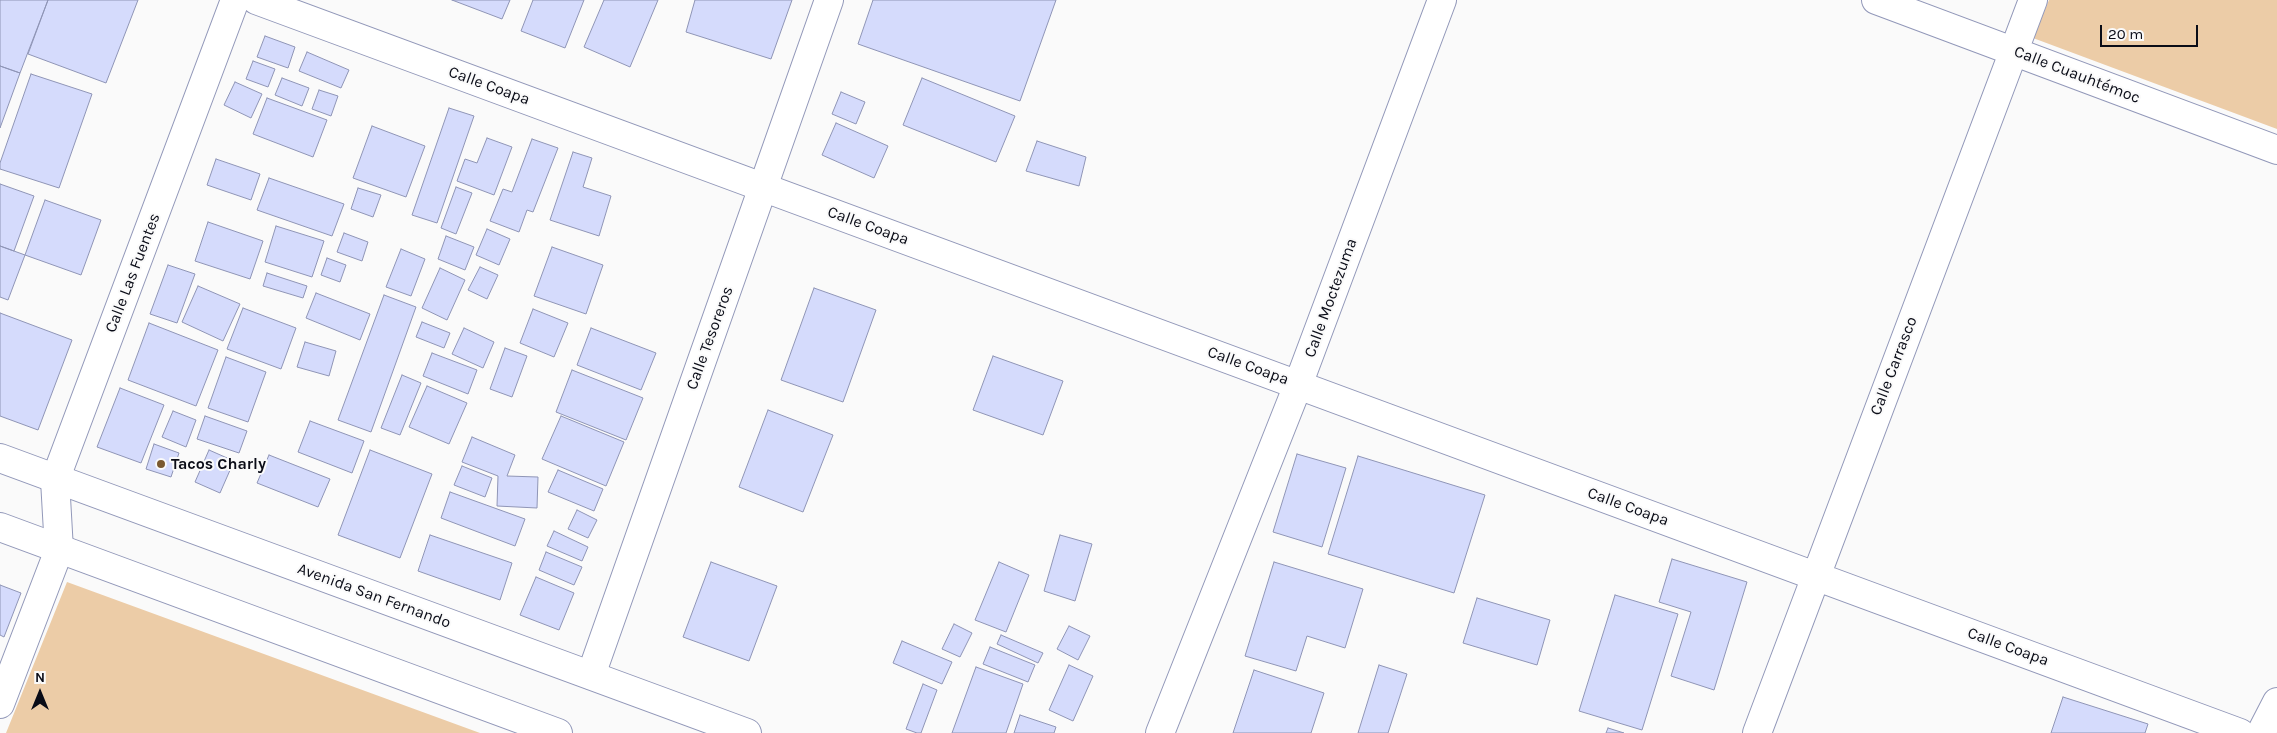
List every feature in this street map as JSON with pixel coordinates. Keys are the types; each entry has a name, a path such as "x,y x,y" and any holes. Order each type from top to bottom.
{"street":[{"name":"Calle Las Fuentes","path":"59,550 55,480 235,0"},
{"name":"Calle Coapa","path":"256,0 2240,733"},
{"name":"Calle Tesoreros","path":"591,675 829,0"},
{"name":"Calle Moctezuma","path":"1160,733 1298,385 1442,0"},
{"name":"Calle Cuauhtémoc","path":"1876,0 2277,150"},
{"name":"Calle Carrasco","path":"1757,733 2033,0"},
{"name":"Avenida San Fernando","path":"0,458 55,480 747,733"},
{"path":"0,527 558,733"},
{"path":"0,704 59,550"},
{"path":"2261,733 2277,702"}],"shaded area":[{"path":"2049,0 2277,0 2277,129 2033,38"},
{"path":"67,582 480,733 6,733"}],"building":[{"path":"0,0 48,0 20,73 0,66"},
{"path":"48,0 138,0 106,83 28,54"},
{"path":"452,0 510,0 502,19"},
{"path":"533,0 584,0 565,48 521,31"},
{"path":"604,0 658,0 630,67 584,47"},
{"path":"695,0 792,0 771,59 686,32"},
{"path":"873,0 1056,0 1020,101 858,44"},
{"path":"265,36 295,47 288,68 257,57"},
{"path":"307,52 349,70 341,88 299,71"},
{"path":"253,61 275,69 268,87 246,79"},
{"path":"0,66 20,73 0,128"},
{"path":"31,74 92,94 59,188 0,169 0,163"},
{"path":"282,78 309,88 302,106 275,95"},
{"path":"922,78 1015,116 996,162 903,125"},
{"path":"235,82 262,94 251,118 224,105"},
{"path":"319,90 338,96 331,116 312,109"},
{"path":"841,92 865,102 856,124 832,114"},
{"path":"267,98 327,120 313,157 253,134"},
{"path":"449,108 474,116 437,223 412,215"},
{"path":"836,123 888,146 874,178 822,155"},
{"path":"372,126 425,146 406,197 353,178"},
{"path":"487,138 512,147 494,195 457,181 465,159 477,163"},
{"path":"532,139 558,148 533,212 527,210 519,232 490,221 503,189 512,192"},
{"path":"1037,141 1086,157 1079,186 1026,171"},
{"path":"573,152 592,158 583,187 611,196 599,236 550,220"},
{"path":"216,159 260,174 251,200 207,185"},
{"path":"269,178 344,204 332,236 257,210"},
{"path":"0,184 34,196 14,251 0,246"},
{"path":"456,187 472,193 456,234 441,228"},
{"path":"358,188 381,195 373,217 351,209"},
{"path":"45,200 101,220 81,275 25,255"},
{"path":"208,222 263,241 250,279 195,261"},
{"path":"276,226 324,241 312,277 265,262"},
{"path":"487,229 510,239 499,265 476,255"},
{"path":"344,233 368,242 362,261 337,252"},
{"path":"446,236 474,247 465,270 438,259"},
{"path":"0,246 25,255 8,300 0,297"},
{"path":"552,247 603,265 586,314 534,296"},
{"path":"401,249 425,259 411,296 386,287"},
{"path":"327,258 346,265 340,282 321,275"},
{"path":"168,265 195,274 177,323 150,314"},
{"path":"480,267 498,275 487,299 468,290"},
{"path":"440,268 465,280 447,320 422,308"},
{"path":"267,273 307,286 303,298 263,286"},
{"path":"198,286 240,304 223,341 182,322"},
{"path":"814,288 876,310 843,402 781,380"},
{"path":"316,293 370,314 360,340 306,318"},
{"path":"384,295 416,307 371,432 338,420"},
{"path":"243,308 296,328 281,369 227,349"},
{"path":"533,309 568,323 554,357 520,343"},
{"path":"0,313 72,340 38,430 0,416"},
{"path":"422,322 450,333 444,348 416,337"},
{"path":"149,323 218,350 196,406 128,380"},
{"path":"464,328 494,342 483,368 452,354"},
{"path":"591,328 656,353 641,390 577,365"},
{"path":"305,342 336,351 329,376 297,367"},
{"path":"505,348 527,356 512,397 490,389"},
{"path":"432,353 477,370 468,394 423,376"},
{"path":"993,356 1063,381 1043,435 973,410"},
{"path":"226,357 266,372 248,422 208,408"},
{"path":"572,370 643,398 626,440 556,412"},
{"path":"402,375 421,383 400,435 381,428"},
{"path":"427,386 467,403 449,444 409,427"},
{"path":"120,388 164,405 141,463 97,447"},
{"path":"768,410 833,435 803,512 739,487"},
{"path":"173,411 196,420 186,447 162,437"},
{"path":"205,416 247,431 239,453 197,439"},
{"path":"561,416 624,442 606,486 542,459"},
{"path":"310,421 364,441 352,473 298,452"},
{"path":"472,437 515,455 507,476 538,477 537,508 497,506 498,476 462,462"},
{"path":"154,444 179,453 171,477 146,469"},
{"path":"209,450 234,461 220,493 195,482"},
{"path":"370,450 432,474 400,558 338,535"},
{"path":"1297,454 1346,468 1322,547 1273,532"},
{"path":"269,455 330,479 318,507 257,483"},
{"path":"1358,456 1485,495 1454,593 1328,554"},
{"path":"462,466 492,478 485,497 454,485"},
{"path":"558,470 603,489 594,511 548,492"},
{"path":"450,492 525,519 515,546 441,518"},
{"path":"577,510 597,520 588,538 568,529"},
{"path":"554,531 588,547 582,561 547,546"},
{"path":"430,535 512,563 500,600 418,571"},
{"path":"1060,535 1092,544 1075,601 1044,591"},
{"path":"546,552 582,567 574,585 539,570"},
{"path":"1672,559 1747,582 1714,690 1671,676 1691,612 1659,602"},
{"path":"711,562 777,586 749,661 683,637"},
{"path":"999,562 1029,575 1006,632 975,620"},
{"path":"1274,562 1363,589 1345,648 1307,636 1296,671 1245,656"},
{"path":"536,577 574,593 559,630 520,615"},
{"path":"0,585 21,593 4,637 0,635"},
{"path":"1615,595 1678,614 1642,730 1579,711"},
{"path":"1477,598 1550,620 1537,665 1463,643"},
{"path":"954,624 972,633 960,657 942,649"},
{"path":"1069,626 1090,636 1078,660 1057,649"},
{"path":"1001,635 1043,653 1038,663 997,644"},
{"path":"902,641 952,662 942,684 893,663"},
{"path":"990,647 1035,665 1028,682 983,664"},
{"path":"1069,665 1093,676 1073,721 1049,710"},
{"path":"1379,665 1407,674 1388,733 1358,733"},
{"path":"976,667 1023,684 1006,733 952,733"},
{"path":"1254,670 1324,693 1311,733 1233,733"},
{"path":"923,684 937,690 921,733 917,733 906,729"},
{"path":"2063,697 2148,724 2145,733 2051,733"},
{"path":"1020,715 1056,727 1054,733 1014,733"},
{"path":"1608,728 1624,733 1606,733"}],"place":[{"name":"Tacos Charly","path":"161,464"}]}
